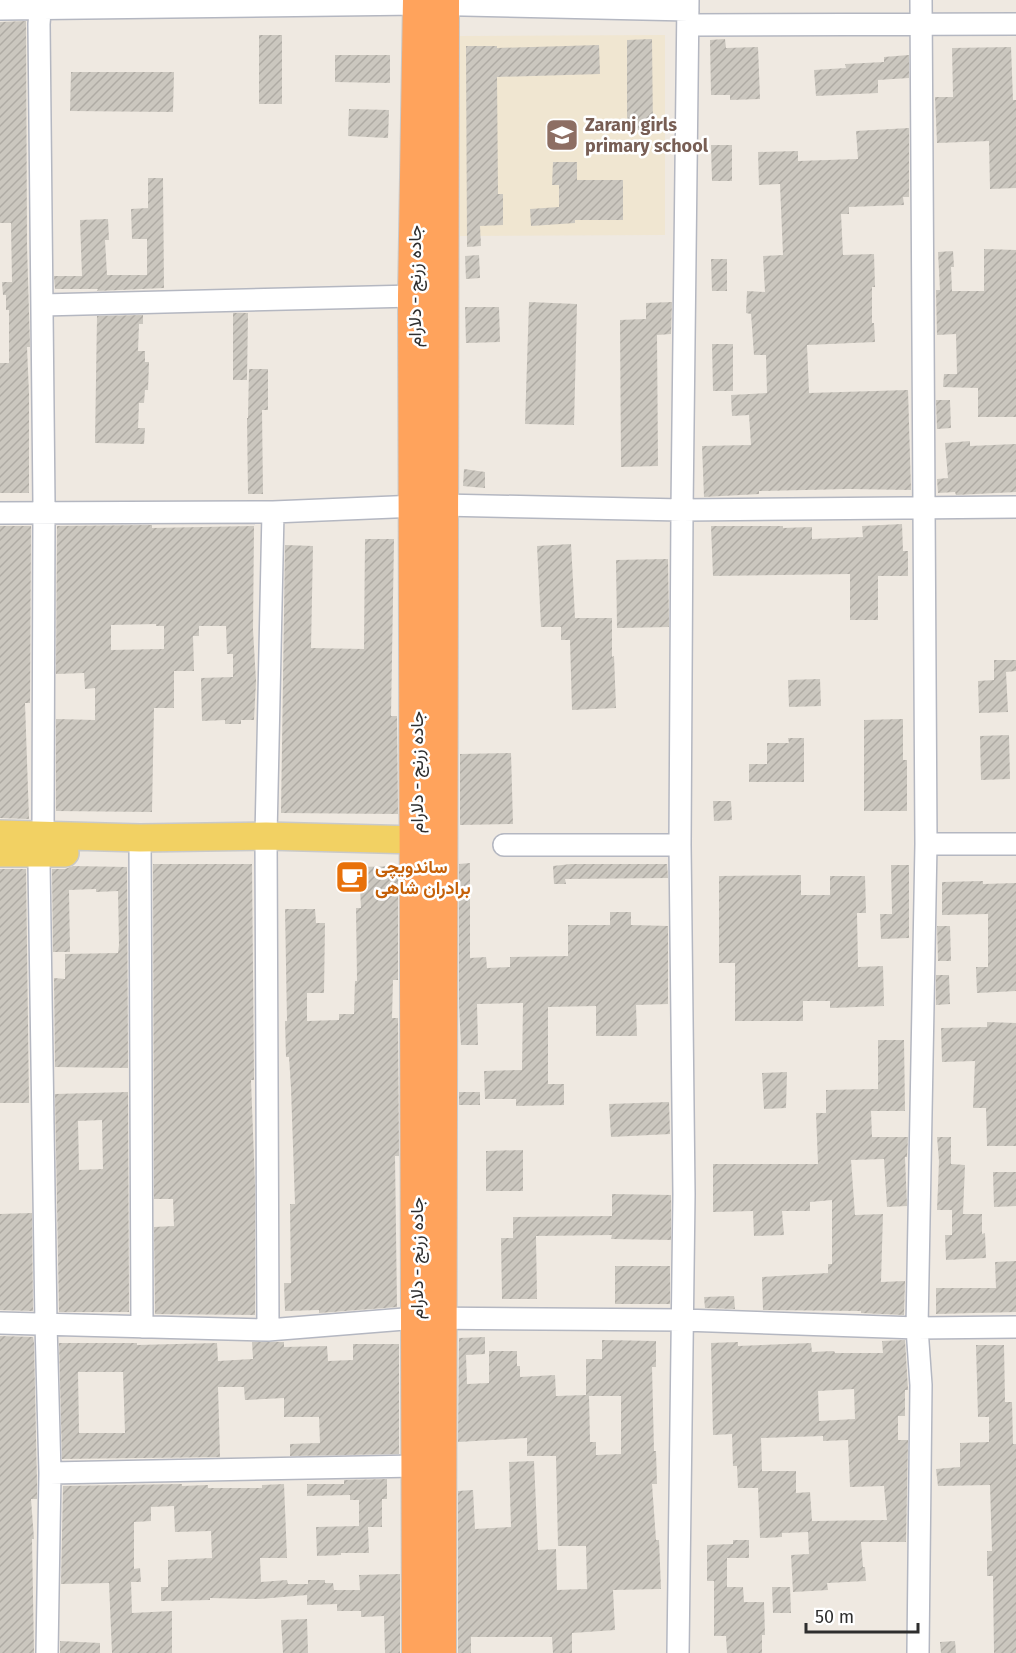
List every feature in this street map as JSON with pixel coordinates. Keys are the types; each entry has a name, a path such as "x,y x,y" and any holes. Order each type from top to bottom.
{"highway":[{"name":"جاده زرنج - دلارام","path":"428,505 414,296 431,2"},
{"name":"جاده زرنج - دلارام","path":"431,2 428,505 430,1318 440,1653"},
{"name":"جاده زرنج - دلارام","path":"418,1653 417,1466 430,1318"}],"main road":[{"path":"0,834 42,844"},
{"path":"0,853 42,844 266,843 429,848"}],"street":[{"path":"918,1653 921,1385 917,1328 926,844 921,0"},
{"path":"0,9 41,4 431,2 921,24 1016,24"},
{"path":"41,4 39,35 43,512 42,844 39,863 50,1473 47,1653"},
{"path":"678,1653 684,1194 680,845 688,12"},
{"path":"42,305 414,296"},
{"path":"0,513 273,512 428,505 682,510 1016,507"},
{"path":"268,1330 266,843 273,512"},
{"path":"926,844 1016,844"},
{"path":"140,845 142,1327"},
{"path":"504,845 680,845"},
{"path":"0,1323 268,1330 430,1318 683,1320 917,1328 1016,1327"},
{"path":"50,1473 417,1466"}],"shaded area":[{"name":"Zaranj girls primary school","path":"665,35 665,235 460,236 459,36"}],"building":[{"path":"26,21 30,347 27,347 29,493 0,493 0,363 9,363 9,310 6,310 6,295 3,295 2,282 12,282 11,223 0,223 0,22"},
{"path":"259,35 282,35 282,104 259,104"},
{"path":"652,39 653,130 627,130 627,40"},
{"path":"725,39 726,48 758,47 760,99 730,100 730,95 711,95 710,40"},
{"path":"599,45 600,74 497,77 498,194 503,194 503,225 480,226 481,246 467,247 466,46 497,46 497,48"},
{"path":"1011,47 1013,100 1016,100 1016,188 990,189 989,141 937,143 935,97 953,97 952,48"},
{"path":"335,55 390,55 390,83 335,82"},
{"path":"909,55 909,78 878,80 878,93 816,96 814,70 846,68 845,64 884,62 884,57"},
{"path":"71,72 174,72 173,112 70,111"},
{"path":"349,109 389,110 388,138 348,136"},
{"path":"909,128 909,197 903,197 904,205 849,207 849,214 841,214 843,255 874,254 875,287 872,287 872,323 874,323 875,342 807,345 809,393 908,390 911,490 759,491 759,494 704,497 702,446 751,445 749,415 732,416 731,395 767,393 766,355 754,355 751,314 746,313 747,291 765,292 763,256 783,255 780,184 759,185 758,152 798,151 798,161 858,159 856,131"},
{"path":"711,145 732,145 732,181 712,181"},
{"path":"553,162 577,162 577,180 623,180 623,220 575,220 575,223 531,226 530,209 559,207 559,185 552,185"},
{"path":"148,178 163,178 164,288 97,291 98,289 55,289 54,276 82,276 80,220 108,219 109,240 105,240 107,275 147,275 147,239 132,239 131,209 148,208"},
{"path":"984,249 1016,250 1016,417 978,417 978,388 943,387 944,374 957,374 956,334 937,335 936,290 940,290 938,252 953,251 952,291 984,291"},
{"path":"479,255 480,278 466,279 465,256"},
{"path":"711,259 727,259 727,291 712,291"},
{"path":"529,302 577,304 574,425 525,424"},
{"path":"672,302 671,334 657,335 658,466 621,467 620,320 646,319 646,303"},
{"path":"465,307 499,307 500,342 466,343"},
{"path":"233,313 248,313 247,380 233,380"},
{"path":"143,315 143,324 139,324 138,351 145,351 145,362 149,362 148,390 145,390 144,403 139,403 138,428 145,428 144,444 95,443 97,316"},
{"path":"712,344 733,344 733,391 713,391"},
{"path":"249,369 268,369 268,410 262,410 263,494 248,494"},
{"path":"936,400 950,400 951,428 937,429"},
{"path":"970,441 970,446 1016,444 1016,492 956,495 955,492 938,493 937,479 948,478 945,443"},
{"path":"464,469 485,472 485,488 463,486"},
{"path":"902,524 903,551 908,551 908,576 878,576 878,620 850,620 850,574 713,576 711,526 812,527 812,539 863,537 862,526"},
{"path":"152,525 152,528 254,526 253,630 256,681 254,720 241,720 241,724 225,724 225,720 202,721 201,678 233,677 233,654 227,654 226,626 199,626 199,636 193,636 194,671 174,671 174,708 154,708 152,812 56,811 56,719 95,720 95,688 85,689 84,673 56,674 57,526","holes":["156,624 156,626 164,626 164,649 111,650 111,625"]},
{"path":"0,526 31,526 30,703 25,703 29,819 0,818"},
{"path":"365,539 394,539 391,716 397,716 398,814 281,813 285,545 313,546 311,648 364,649"},
{"path":"571,544 575,618 612,618 616,708 572,710 570,640 561,640 561,627 541,627 537,546"},
{"path":"668,559 669,627 617,628 616,560"},
{"path":"994,660 1016,660 1016,671 1006,672 1008,712 979,713 978,681 994,680"},
{"path":"820,679 821,706 789,707 788,680"},
{"path":"903,719 903,760 907,760 907,811 864,811 864,720"},
{"path":"1009,735 1010,779 981,780 980,736"},
{"path":"788,738 804,738 804,782 749,782 749,764 767,764 767,743 789,743"},
{"path":"511,753 513,824 460,825 460,754"},
{"path":"713,801 731,801 732,820 714,821"},
{"path":"470,863 470,958 486,957 487,968 510,967 510,957 568,956 568,925 610,925 610,912 631,912 631,925 668,926 668,1004 636,1005 637,1036 596,1036 596,1006 548,1007 548,1084 564,1084 564,1105 516,1106 516,1099 485,1099 484,1071 522,1070 523,1003 477,1004 478,1045 461,1045 459,864"},
{"path":"153,864 252,864 254,1080 251,1080 255,1185 255,1315 155,1314 154,1227 174,1226 173,1199 154,1199"},
{"path":"667,864 668,878 565,879 566,884 554,884 553,866"},
{"path":"891,865 909,865 909,938 881,939 880,914 892,914"},
{"path":"73,866 127,867 128,1068 55,1067 54,978 65,979 65,954 118,953 119,945 118,891 69,890 70,952 53,952 52,869 65,869"},
{"path":"398,866 398,980 393,980 392,1018 398,1018 399,1156 395,1156 397,1307 319,1313 319,1310 285,1311 284,1283 291,1283 290,1204 295,1204 291,1088 289,1057 286,1057 285,909 315,909 316,923 325,923 324,993 307,993 307,1021 339,1020 339,1014 354,1014 355,981 357,981 356,908 361,908 359,867"},
{"path":"0,869 26,869 29,1103 0,1103"},
{"path":"801,875 801,895 830,895 830,876 865,876 866,913 857,913 858,967 883,966 884,1006 830,1008 830,1001 803,1001 803,1021 735,1021 735,963 719,963 719,876"},
{"path":"983,881 983,884 1016,883 1016,991 977,993 976,967 988,967 988,914 942,915 942,882"},
{"path":"937,926 950,926 951,961 938,961"},
{"path":"936,975 949,975 950,1004 936,1005"},
{"path":"987,1022 1016,1023 1016,1146 987,1146 986,1108 973,1108 975,1061 942,1062 941,1028 987,1027"},
{"path":"878,1040 904,1040 905,1111 871,1111 872,1137 908,1137 907,1157 905,1157 907,1206 887,1207 884,1159 851,1160 855,1215 883,1214 881,1282 905,1281 904,1315 861,1313 861,1311 763,1310 762,1277 828,1273 828,1264 832,1264 832,1200 810,1202 810,1211 782,1211 784,1235 754,1236 753,1211 713,1212 713,1164 818,1164 816,1113 826,1113 826,1090 878,1089"},
{"path":"787,1072 786,1108 764,1109 762,1073"},
{"path":"128,1092 129,1312 59,1312 55,1094","holes":["102,1120 103,1169 79,1170 78,1121"]},
{"path":"459,1092 480,1092 480,1105 459,1105"},
{"path":"669,1102 670,1134 611,1137 609,1104"},
{"path":"937,1137 951,1137 951,1164 965,1165 963,1214 982,1214 982,1234 985,1233 986,1258 946,1260 945,1235 952,1235 952,1210 937,1210 939,1161"},
{"path":"523,1150 523,1191 486,1191 486,1151"},
{"path":"993,1172 1016,1172 1016,1206 994,1207"},
{"path":"612,1194 671,1195 671,1240 611,1239 612,1235 536,1236 537,1299 502,1299 501,1238 513,1238 513,1217 612,1216"},
{"path":"32,1213 33,1311 0,1310 0,1214"},
{"path":"1016,1261 1016,1312 936,1314 936,1288 996,1288 995,1262"},
{"path":"615,1266 670,1266 670,1304 615,1304"},
{"path":"734,1296 735,1309 705,1308 704,1297"},
{"path":"0,1336 33,1337 34,1343 37,1499 31,1499 34,1539 32,1539 34,1653 0,1653"},
{"path":"485,1337 485,1354 466,1355 467,1384 489,1383 489,1351 517,1351 520,1377 555,1375 556,1396 586,1395 586,1359 602,1359 602,1340 656,1341 656,1367 652,1367 657,1484 652,1484 656,1540 659,1540 661,1589 613,1590 615,1630 572,1633 572,1653 553,1653 552,1637 471,1637 471,1653 458,1653 458,1491 473,1490 475,1529 511,1527 509,1462 534,1461 538,1550 556,1549 557,1590 587,1589 586,1546 558,1546 556,1456 527,1456 527,1438 458,1442 459,1338","holes":["589,1396 621,1396 621,1454 596,1455 596,1442 590,1442"]},
{"path":"905,1340 908,1390 905,1390 905,1416 898,1416 898,1440 908,1440 906,1542 861,1542 866,1581 827,1583 828,1590 793,1592 791,1555 809,1554 808,1532 782,1533 782,1537 760,1538 758,1488 738,1488 737,1466 733,1466 732,1434 713,1435 711,1343 738,1342 738,1346 811,1343 812,1352 883,1353 882,1341","holes":["854,1389 855,1419 819,1421 818,1391","823,1436 823,1441 848,1440 850,1487 884,1486 887,1520 812,1521 810,1492 796,1493 796,1471 762,1471 761,1438"]},
{"path":"252,1342 284,1342 284,1347 327,1346 328,1361 353,1360 353,1344 399,1344 399,1454 290,1456 290,1444 320,1443 319,1417 284,1417 284,1398 245,1400 244,1387 218,1387 220,1457 62,1459 59,1343 137,1343 137,1345 217,1343 218,1361 253,1359","holes":["78,1372 123,1372 125,1433 79,1433"]},
{"path":"976,1345 1004,1345 1005,1402 1012,1402 1013,1444 1016,1444 1016,1653 994,1653 993,1576 987,1576 987,1551 992,1551 990,1485 938,1486 936,1469 960,1467 960,1443 989,1442 989,1417 978,1417"},
{"path":"387,1479 387,1499 382,1499 382,1527 368,1527 369,1553 317,1556 316,1527 359,1526 359,1500 350,1500 350,1495 307,1496 307,1484 344,1484 344,1480"},
{"path":"182,1484 182,1486 208,1485 208,1488 262,1488 262,1485 284,1484 287,1558 260,1558 261,1582 287,1580 288,1584 308,1584 308,1580 325,1580 325,1583 333,1583 334,1590 360,1590 359,1575 400,1574 400,1653 385,1653 384,1616 361,1617 361,1611 337,1611 337,1604 307,1605 307,1595 259,1599 210,1598 210,1600 161,1601 161,1587 168,1587 168,1560 212,1558 211,1531 175,1532 174,1506 151,1507 151,1521 134,1522 134,1569 140,1568 141,1582 131,1582 132,1613 172,1611 172,1653 112,1653 109,1583 61,1584 63,1486"},
{"path":"733,1540 749,1540 749,1558 727,1558 727,1587 743,1587 744,1602 764,1602 765,1635 762,1635 762,1653 727,1653 726,1636 714,1636 714,1581 707,1581 707,1545 733,1544"},
{"path":"772,1587 790,1587 791,1613 773,1613"},
{"path":"307,1619 308,1653 283,1653 281,1620"},
{"path":"60,1641 100,1643 100,1653 60,1653"},
{"path":"955,1641 956,1653 941,1653 940,1642"}],"place":[{"name":"Zaranj girls primary school","path":"562,135"},
{"name":"ساندویچی برادران شاهی","path":"352,877"}]}
